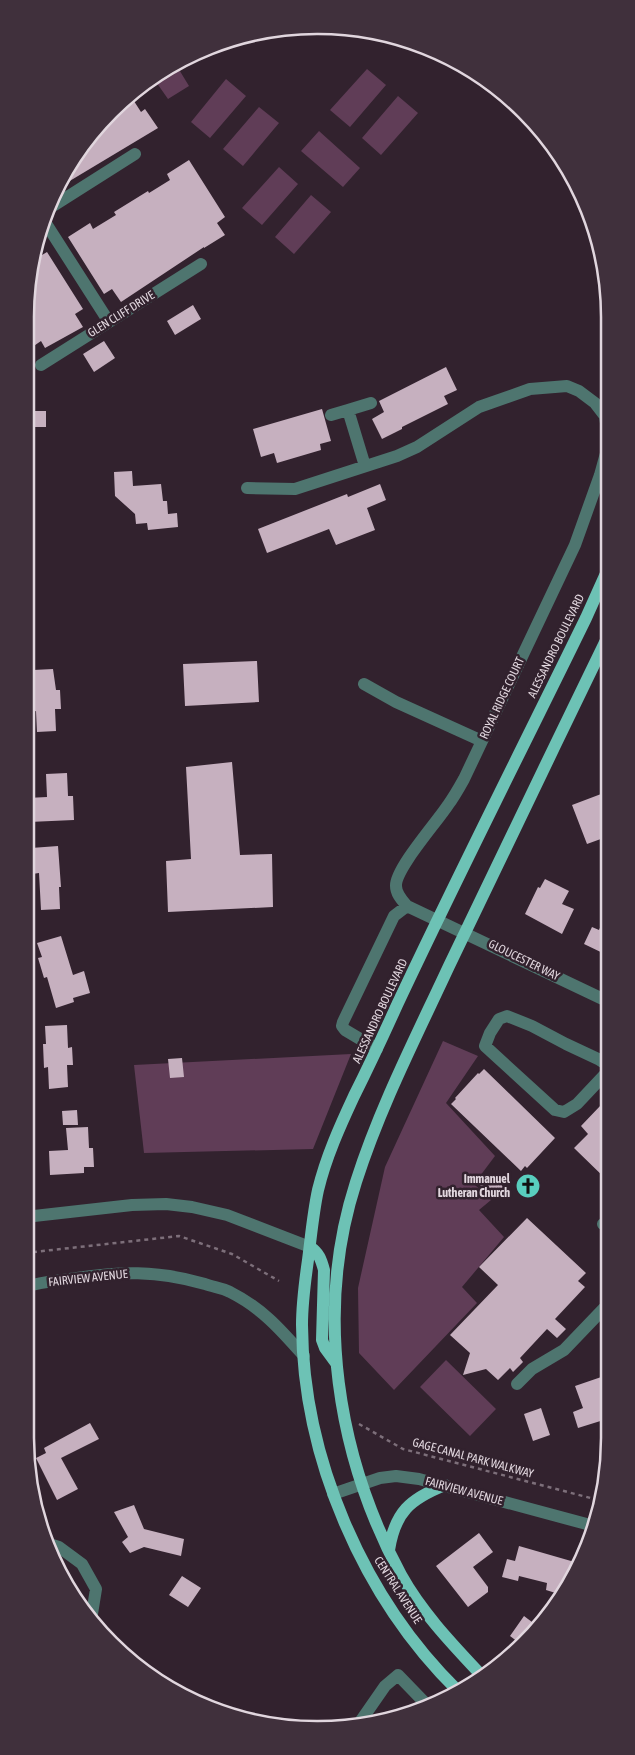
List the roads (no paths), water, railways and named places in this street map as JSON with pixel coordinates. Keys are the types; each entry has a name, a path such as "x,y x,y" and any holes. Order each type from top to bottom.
{"main road":[{"name":"ALESSANDRO BOULEVARD","path":"333,1494 310,1415 302,1324 304,1288 310,1246 319,1189 326,1164 338,1132 437,920 601,584"},
{"path":"362,1483 346,1424 336,1363 334,1335 335,1287 339,1252 355,1184 376,1123 601,651"},
{"path":"310,1246 316,1251 322,1264 322,1340 325,1348 336,1363"},
{"name":"CENTRAL AVENUE","path":"362,1483 402,1577 427,1612 477,1671"},
{"path":"389,1550 392,1535 402,1512 418,1497 445,1485"},
{"name":"CENTRAL AVENUE","path":"333,1494 346,1528 380,1592 443,1676 454,1686"}],"street":[{"path":"58,203 134,154"},
{"path":"49,227 109,322"},
{"name":"GLEN CLIFF DRIVE","path":"41,365 201,264"},
{"path":"246,488 295,489 397,456 417,447 478,407 530,389 567,386 579,390 595,403 601,411"},
{"path":"331,415 371,403"},
{"path":"348,410 365,466"},
{"name":"ROYAL RIDGE COURT","path":"407,906 398,896 396,885 400,874 464,779 575,545 601,471"},
{"path":"364,684 396,702 482,740"},
{"path":"377,1049 345,1030 342,1026 343,1022 394,916 407,906 437,920"},
{"name":"GLOUCESTER WAY","path":"437,920 601,998"},
{"path":"601,1061 532,1026 506,1016 499,1019 490,1033 486,1046 555,1110 564,1112 577,1104 601,1078"},
{"path":"34,1216 132,1205 166,1204 192,1207 227,1215 310,1246"},
{"name":"FAIRVIEW AVENUE","path":"34,1284 102,1274 141,1272 180,1277 229,1291 258,1309 281,1328 304,1356"},
{"path":"517,1384 532,1369 564,1350 601,1311"},
{"name":"FAIRVIEW AVENUE","path":"333,1494 362,1483 396,1476 445,1485 588,1524"},
{"path":"55,1546 82,1564 96,1589 93,1611"},
{"path":"363,1718 385,1686 398,1676 423,1701"}],"place":[{"name":"Immanuel Lutheran Church","path":"528,1186"}]}
